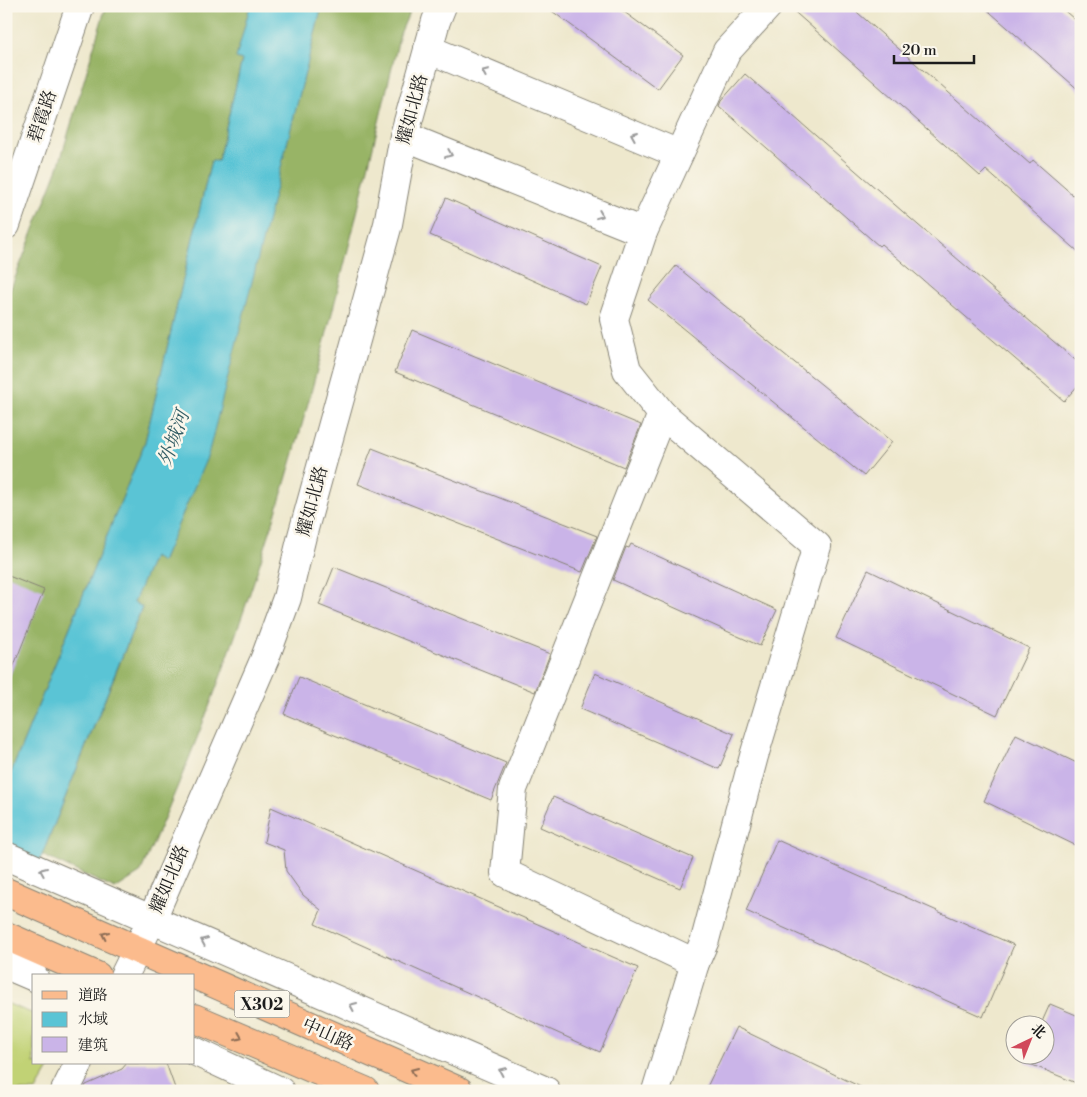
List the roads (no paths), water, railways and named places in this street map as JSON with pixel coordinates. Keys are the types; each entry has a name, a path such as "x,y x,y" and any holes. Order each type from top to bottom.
{"main road":[{"name":"中山路","path":"6,892 192,974"},
{"path":"6,936 93,974"},
{"name":"中山路","path":"195,975 458,1091"},
{"name":"X302","path":"195,1018 365,1091"}],"street":[{"name":"碧霞路","path":"6,225 80,6"},
{"name":"耀如北路","path":"125,974 152,919 265,658 287,598 302,536 388,224 404,136 436,21 442,6"},
{"path":"656,1091 705,940 754,756 818,546 662,414 627,370 614,319 643,232 727,51 768,6"},
{"path":"428,49 680,154"},
{"path":"404,136 643,232"},
{"path":"662,414 513,789 505,873 696,963"},
{"path":"6,856 546,1091"},
{"path":"6,965 32,976"},
{"path":"195,1051 280,1091"},
{"path":"64,1091 78,1064"}],"water":[{"name":"外城河","path":"250,6 322,6 208,455 162,562 153,557 134,602 142,607 42,855 6,935 6,785 145,442 211,161 218,161 242,60 236,58"}]}
